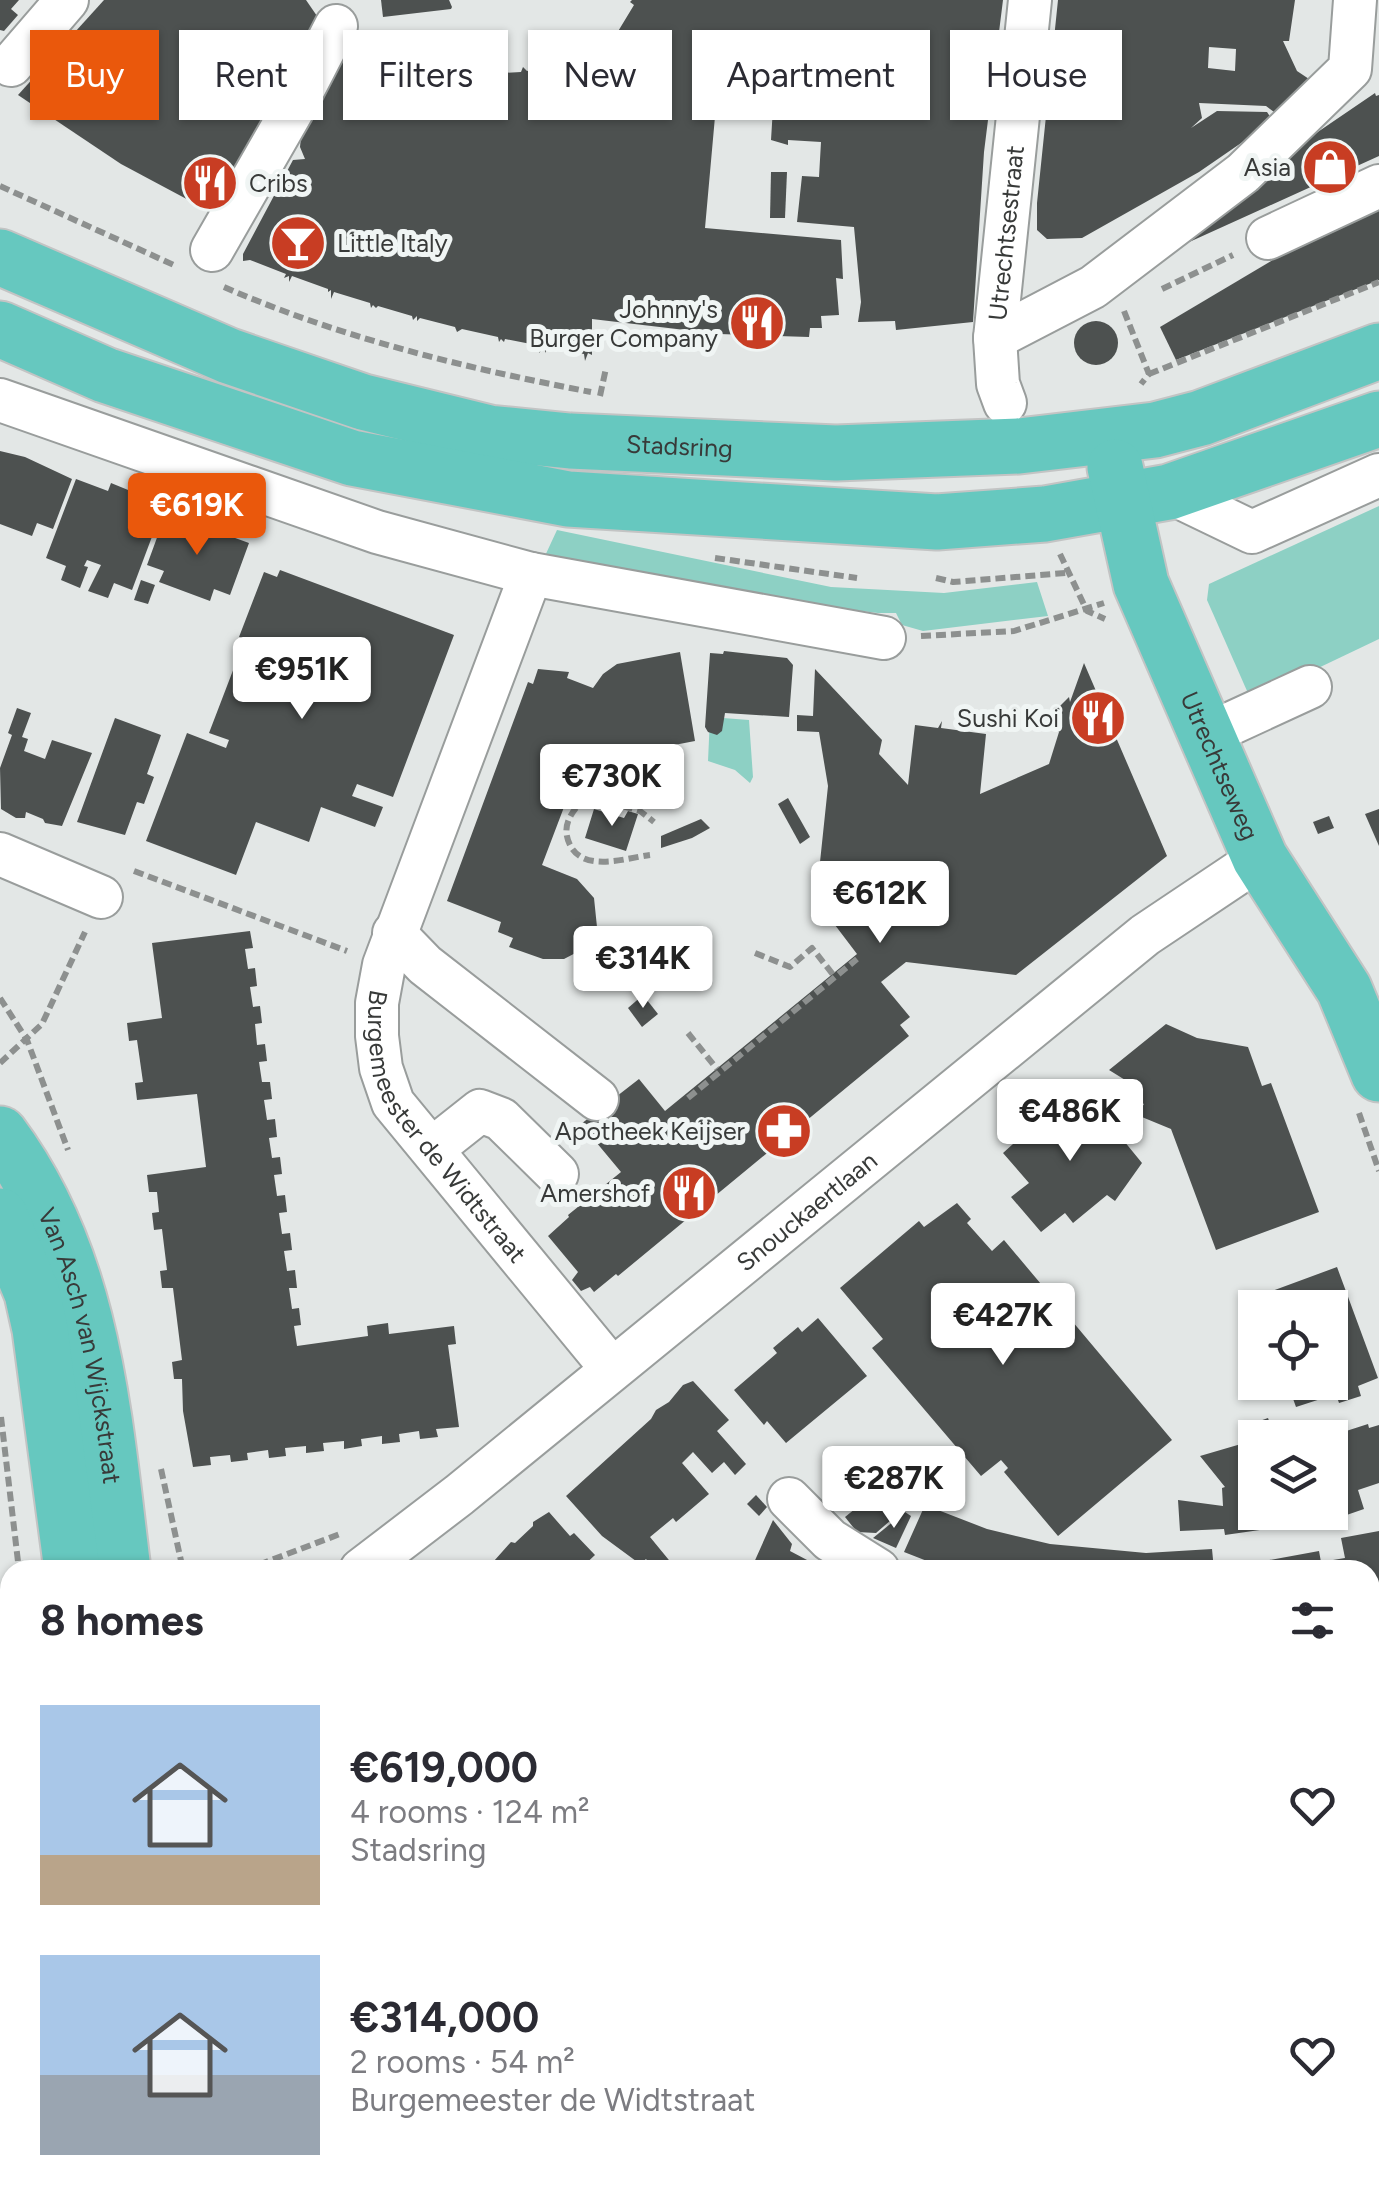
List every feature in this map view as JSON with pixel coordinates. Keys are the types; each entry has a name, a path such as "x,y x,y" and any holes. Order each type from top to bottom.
{"main road":[{"name":"Stadsring","path":"0,257 229,356 364,402 490,433 570,441 836,453 1019,446 1155,430 1201,418 1379,351"},
{"path":"0,329 105,375 352,458 568,499 938,522 1045,514 1145,496 1379,419"},
{"name":"Utrechtseweg","path":"1110,434 1145,496 1141,584 1260,858 1344,989 1379,1074"},
{"name":"Van Asch van Wijckstraat","path":"0,1134 42,1200 77,1288 94,1356 122,1560"},
{"name":"Van Asch van Wijckstraat","path":"0,1216 32,1293 40,1329 71,1560"}],"street":[{"path":"11,64 67,0"},
{"name":"Utrechtsestraat","path":"1005,403 998,384 995,338 1030,0"},
{"path":"995,338 1109,299 1350,69 1355,0"},
{"path":"206,268 336,26"},
{"path":"1268,238 1379,186"},
{"path":"0,400 377,532 532,574 884,638"},
{"path":"1145,496 1252,532 1379,475"},
{"name":"Burgemeester de Widtstraat","path":"532,574 389,949 376,1003 380,1068 393,1104 612,1369"},
{"path":"1212,747 1315,700"},
{"path":"0,854 102,897"},
{"name":"Snouckaertlaan","path":"374,1560 1145,935 1260,858"},
{"path":"389,949 425,966 597,1099"},
{"path":"432,1149 480,1112 501,1118 557,1174"},
{"path":"790,1499 830,1540 862,1560"}],"path":[{"path":"0,186 206,268 286,314 416,354 620,395"},
{"path":"1162,289 1268,238"},
{"path":"1140,386 1150,374 1379,282"},
{"path":"1109,299 1150,374"},
{"path":"598,409 606,368"},
{"path":"936,578 953,582 1066,572"},
{"path":"884,638 1014,630 1087,611 1141,584"},
{"path":"623,760 609,758 606,776 576,806 569,821 568,842 576,854 594,862 650,855"},
{"path":"590,766 588,780 604,801 640,811 654,822"},
{"path":"0,1063 42,1024 116,865 389,949"},
{"path":"755,953 790,967 812,948 835,978"},
{"path":"688,1098 857,959"},
{"path":"688,1034 717,1069"},
{"path":"0,1411 17,1560"}],"green space":[{"path":"1379,506 1379,639 1251,700 1207,600 1209,584"},
{"path":"557,530 831,587 944,593 1037,582 1048,616 923,631 902,625 896,613 715,593 544,558"},
{"path":"710,717 749,720 753,777 750,783 735,770 708,761"}],"building":[{"path":"0,0 19,0 11,9 18,15 4,31 0,30"},
{"path":"104,0 306,0 317,16 312,30 179,30 179,120 274,120 216,212 121,164 55,120 159,120 159,30 77,30"},
{"path":"381,0 449,0 452,7 383,17"},
{"path":"1003,0 999,30 950,30 950,120 988,120 973,322 896,330 895,321 858,322 861,302 854,227 797,222 802,176 819,177 821,142 788,140 788,145 771,140 772,120 930,120 930,30 692,30 692,120 715,120 705,228 841,240 843,279 836,278 839,315 821,316 822,328 810,328 809,337 719,334 592,319 592,355 588,353 585,361 584,354 548,347 545,353 545,347 539,353 541,346 505,339 499,342 498,337 462,329 457,332 455,327 420,318 417,321 417,316 413,320 412,316 378,306 371,308 370,303 334,292 331,299 331,290 292,276 289,282 289,276 284,278 286,274 243,261 243,254 293,160 305,159 301,137 310,120 323,120 323,96 343,59 343,120 508,120 508,73 521,72 523,67 528,71 528,120 672,120 672,30 619,30 634,5 630,2"},
{"path":"1058,0 1295,0 1289,41 1283,41 1297,71 1309,79 1282,118 1266,106 1199,103 1202,118 1191,128 1217,111 1267,112 1273,121 1199,172 1082,238 1047,239 1037,230 1046,120 1122,120 1122,30 1055,30","holes":["1209,47 1236,49 1235,71 1208,68"]},
{"path":"30,82 30,103 18,95"},
{"path":"1375,93 1379,95 1379,156 1176,248 1284,155"},
{"path":"771,172 787,172 785,218 770,218"},
{"path":"1379,203 1379,280 1176,360 1160,327"},
{"path":"1096,321 1112,327 1118,343 1112,359 1096,365 1080,359 1074,343 1080,327"},
{"path":"0,451 25,457 72,479 53,529 37,523 32,536 0,524"},
{"path":"76,479 108,491 111,483 133,492 130,499 162,510 132,590 114,583 108,598 88,591 101,565 87,560 80,588 61,580 66,566 46,558"},
{"path":"166,513 249,543 230,595 214,589 210,601 159,582 164,571 147,565"},
{"path":"280,570 454,635 393,797 357,784 352,796 383,807 375,827 321,807 309,842 256,822 236,875 146,841 187,733 226,748 229,740 209,733 245,639 239,637 264,572 277,577"},
{"path":"141,580 155,585 148,604 134,600"},
{"path":"680,652 695,741 669,746 668,759 603,752 601,767 580,765 542,865 577,879 594,898 597,927 587,947 564,959 543,959 509,947 513,938 498,932 501,922 447,901 528,682 533,684 538,669 569,672 567,678 593,688 617,664"},
{"path":"710,653 787,658 793,665 789,717 725,713 722,731 717,735 708,732 705,727"},
{"path":"1084,663 1167,856 1016,975 906,962 881,982 910,1017 900,1025 909,1036 618,1276 594,1292 590,1287 581,1291 572,1280 578,1272 548,1236 621,1172 581,1124 639,1079 665,1111 857,954 816,900 828,786 819,732 797,731 797,715 813,716 815,669 882,740 879,754 908,785 915,725 938,728 942,721 941,728 986,734 980,794 1049,764 1059,732 1052,725 1051,715 1069,697 1070,702"},
{"path":"17,708 31,713 22,737 28,739 24,751 45,759 52,740 92,753 62,826 45,823 26,812 25,818 16,818 1,809 0,768"},
{"path":"115,718 161,735 147,774 154,777 144,804 137,802 125,835 77,822"},
{"path":"788,798 810,837 800,844 778,804"},
{"path":"594,809 624,818 628,811 638,814 626,851 585,838"},
{"path":"1379,809 1379,846 1365,814"},
{"path":"1329,816 1334,828 1318,834 1313,822"},
{"path":"701,819 710,828 661,848 661,836"},
{"path":"250,931 253,948 245,949 248,969 255,968 257,986 250,987 253,1007 260,1006 262,1023 255,1024 257,1045 265,1044 267,1061 259,1062 262,1082 270,1082 272,1099 264,1100 267,1120 275,1119 277,1137 269,1138 272,1158 280,1157 282,1174 274,1175 277,1196 285,1195 287,1212 279,1213 282,1234 290,1233 292,1250 284,1251 287,1271 295,1270 297,1288 289,1288 292,1309 299,1308 301,1325 294,1326 297,1346 368,1336 367,1326 388,1323 389,1334 454,1326 456,1344 448,1345 459,1427 436,1429 438,1437 420,1439 419,1431 399,1434 400,1442 382,1444 382,1436 361,1439 362,1446 344,1449 344,1441 323,1443 324,1451 306,1453 306,1446 285,1448 286,1456 269,1458 268,1450 247,1453 248,1460 231,1462 230,1455 210,1457 211,1465 193,1467 182,1379 174,1379 172,1362 182,1360 173,1288 162,1288 160,1271 167,1270 162,1229 154,1230 152,1213 159,1212 157,1192 149,1192 147,1175 206,1167 197,1094 137,1100 135,1083 143,1082 137,1040 129,1041 127,1023 162,1018 152,943"},
{"path":"643,995 658,1014 642,1027 628,1008"},
{"path":"1166,1024 1197,1038 1248,1047 1262,1086 1271,1083 1319,1212 1216,1250 1171,1129 1137,1115 1144,1104 1122,1093 1130,1083 1109,1070"},
{"path":"1084,1091 1099,1124 1106,1119 1142,1163 1115,1201 1107,1195 1073,1223 1065,1213 1041,1232 1011,1197 1029,1183 1003,1153 1059,1103 1063,1108"},
{"path":"957,1203 971,1219 967,1223 992,1251 1004,1240 1172,1440 1058,1536 1004,1472 1008,1468 1001,1460 981,1476 872,1348 883,1339 840,1288 919,1221 924,1227"},
{"path":"1337,1267 1345,1290 1275,1290"},
{"path":"1348,1297 1378,1378 1358,1386 1361,1396 1339,1403 1338,1400 1348,1400"},
{"path":"818,1318 867,1376 786,1443 767,1421 764,1425 734,1390 777,1353 773,1348 798,1327 802,1332"},
{"path":"693,1381 729,1420 717,1431 746,1464 735,1475 724,1462 712,1473 693,1452 682,1463 709,1494 676,1522 673,1518 650,1537 669,1560 635,1560 602,1536 566,1496 683,1385"},
{"path":"1293,1400 1318,1400 1296,1407"},
{"path":"1379,1425 1379,1483 1358,1490 1364,1509 1348,1515 1348,1430"},
{"path":"1238,1445 1238,1530 1259,1530 1225,1535 1224,1529 1180,1531 1178,1500 1223,1506 1225,1487 1200,1456"},
{"path":"756,1495 767,1507 759,1516 747,1504"},
{"path":"871,1496 891,1520 876,1533 857,1532 845,1517"},
{"path":"925,1505 987,1529 1050,1544 1146,1553 1212,1549 1213,1560 924,1560 904,1552"},
{"path":"549,1512 570,1536 574,1533 595,1555 590,1560 495,1560 533,1522"},
{"path":"905,1512 911,1516 896,1548 873,1538"},
{"path":"773,1520 792,1544 790,1551 807,1560 755,1560"},
{"path":"1379,1531 1379,1560 1333,1560 1345,1558 1341,1538"},
{"path":"1319,1551 1321,1560 1270,1560"}],"place":[{"name":"Asia","path":"1330,167"},
{"name":"Cribs","path":"210,183"},
{"name":"Little Italy","path":"298,243"},
{"name":"Johnny's Burger Company","path":"757,323"},
{"name":"Sushi Koi","path":"1098,718"},
{"name":"Apotheek Keijser","path":"784,1131"},
{"name":"Amershof","path":"689,1193"}]}
